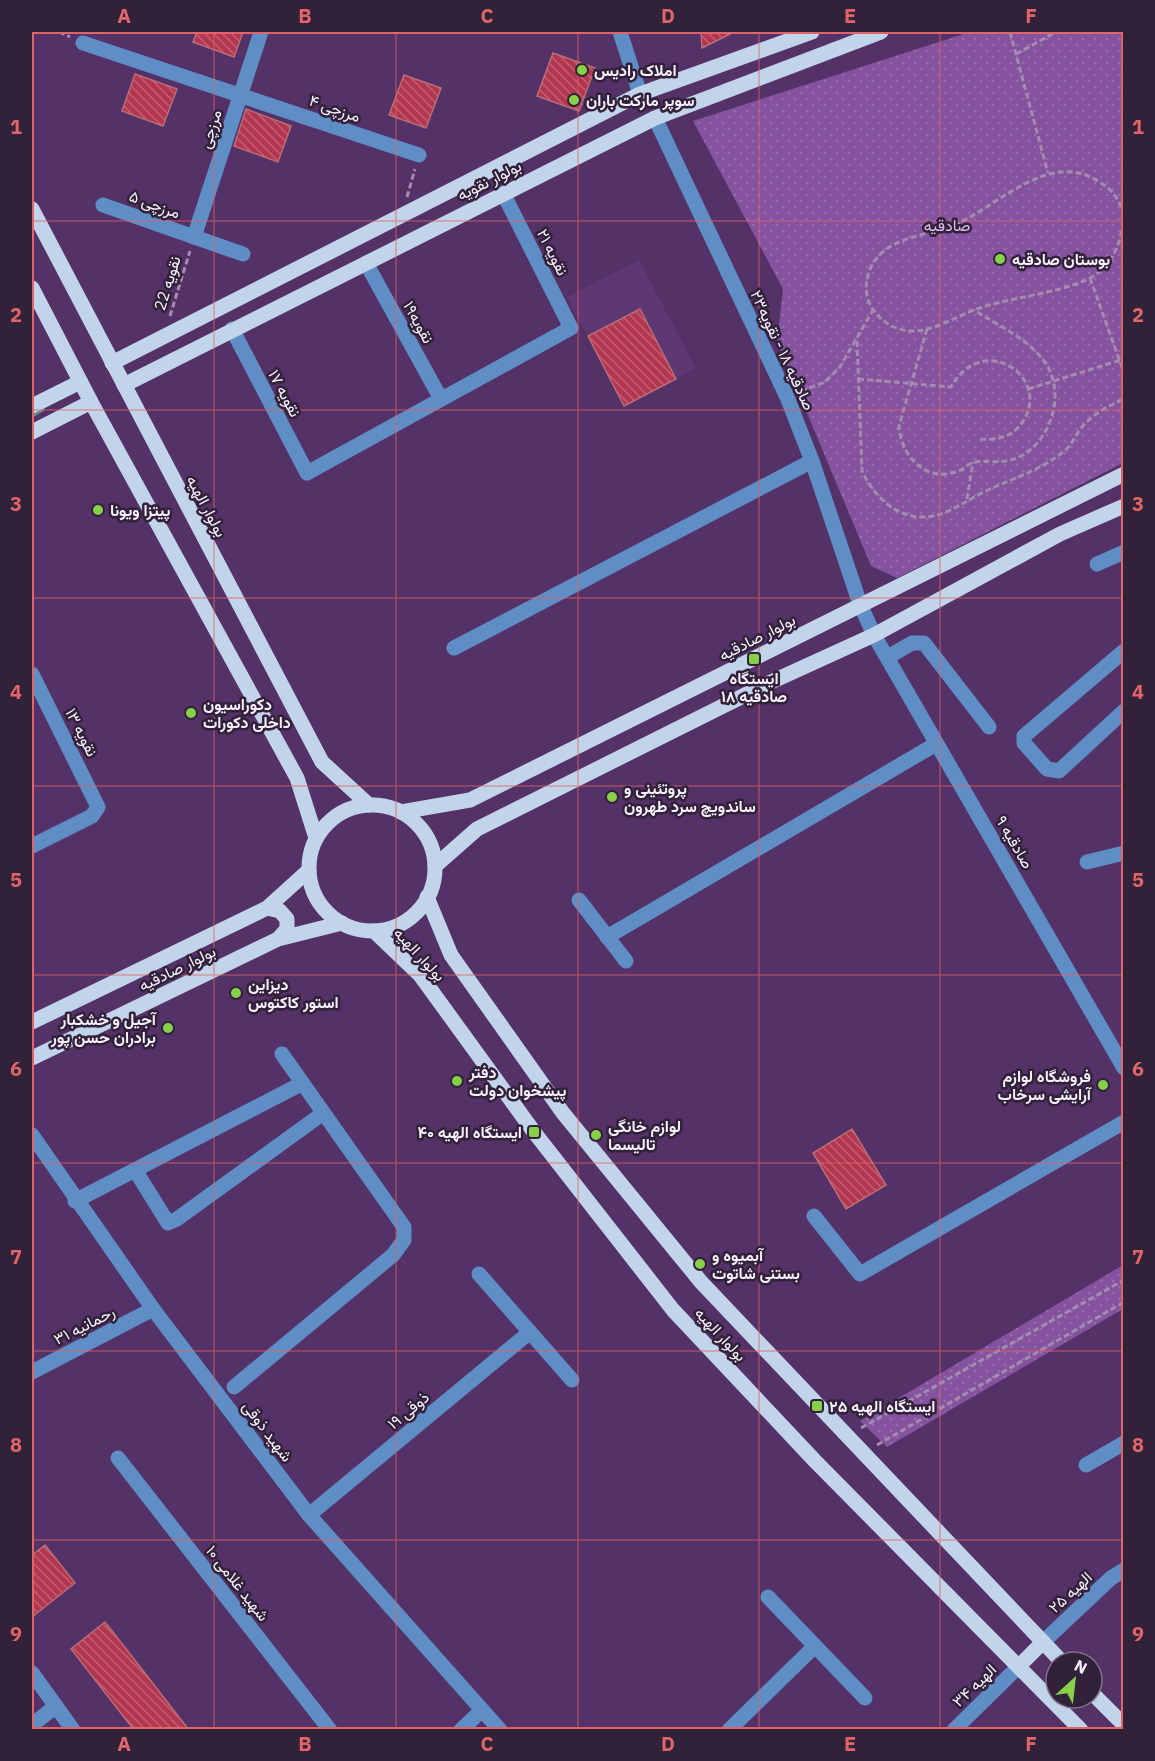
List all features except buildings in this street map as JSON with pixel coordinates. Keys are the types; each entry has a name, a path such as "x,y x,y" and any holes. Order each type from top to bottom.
{"main road":[{"name":"بولوار نقویه","path":"112,363 640,94 812,32"},
{"name":"بولوار نقویه","path":"123,385 654,118 881,32"},
{"name":"بولوار الهیه","path":"32,209 322,762 369,805"},
{"path":"32,288 91,402 297,778 316,838 309,870 318,901 342,923 374,931 390,928 405,921 418,911 428,897 435,866 432,849 425,835 401,812 369,805 353,808 338,814 316,838"},
{"path":"32,406 80,381"},
{"path":"32,432 91,402"},
{"name":"بولوار صادقیه","path":"401,812 470,800 1124,474"},
{"path":"435,866 477,829 771,682 874,635 1060,534 1124,506"},
{"name":"بولوار صادقیه","path":"32,1022 267,908 309,870"},
{"name":"بولوار الهیه","path":"428,897 451,955 563,1113 701,1282 1051,1650"},
{"path":"267,908 280,911 287,919 286,929 278,939"},
{"name":"بولوار صادقیه","path":"32,1058 278,939 342,923"},
{"name":"بولوار الهیه","path":"374,931 420,975 534,1132 673,1310 815,1461 1081,1730"},
{"path":"1019,1666 1043,1642"},
{"path":"1104,1705 1124,1725"}],"street":[{"name":"مرزچی","path":"194,237 261,32"},
{"path":"620,32 640,94"},
{"name":"مرزچی ۴","path":"83,43 419,155"},
{"name":"صادقیه ۱۸ - نقویه۲۳","path":"654,118 787,397 812,462 860,604 874,635"},
{"name":"نقویه ۲۱","path":"441,399 571,328 503,193"},
{"name":"مرزچی ۵","path":"103,205 243,254"},
{"name":"نقویه۱۹","path":"366,263 441,399"},
{"name":"نقویه ۱۷","path":"232,329 307,472 441,399"},
{"path":"454,648 812,462"},
{"path":"1097,564 1124,552"},
{"name":"صادقیه ۹","path":"874,635 1124,1068"},
{"path":"888,657 912,643 924,643 989,727"},
{"path":"1124,651 1024,736 1024,743 1047,769 1059,771 1124,711"},
{"name":"نقویه ۱۳","path":"32,674 98,807 92,816 32,846"},
{"path":"607,937 936,744"},
{"path":"1087,862 1124,853"},
{"path":"579,900 626,961"},
{"path":"234,1387 393,1255 404,1240 404,1227 322,1114 282,1054"},
{"path":"75,1201 301,1084"},
{"path":"135,1170 168,1223 177,1219 322,1114"},
{"path":"814,1216 860,1274 1124,1122"},
{"name":"شهید ذوقی","path":"32,1135 75,1201 153,1309 309,1515 500,1730"},
{"path":"479,1274 572,1380"},
{"name":"رحمانیه ۳۱","path":"32,1372 153,1309"},
{"name":"ذوقی ۱۹","path":"309,1515 530,1332"},
{"path":"1086,1465 1124,1443"},
{"name":"شهید غلامی ۱۰","path":"118,1458 330,1730"},
{"name":"الهیه ۲۵","path":"1043,1642 1111,1578 1124,1570"},
{"path":"768,1597 865,1698"},
{"path":"729,1730 815,1646"},
{"name":"الهیه ۳۴","path":"954,1730 1019,1666"},
{"path":"32,1673 73,1730"},
{"path":"32,1725 56,1706"},
{"path":"461,1730 481,1711"}],"path":[{"path":"1010,32 1048,173"},
{"path":"1016,54 1056,32"},
{"path":"401,216 419,155"},
{"path":"1068,171 1089,175 1107,186 1122,201 1124,218 1122,242 1112,258 1082,283 1007,299 927,329 909,331 895,328 882,321 873,310 867,297 866,282 870,268 883,252 909,239 959,223 1048,173 1068,171"},
{"name":"نقویه 22","path":"164,336 194,237"},
{"path":"1090,278 1121,359 1124,373"},
{"path":"787,397 825,382 840,367 873,310"},
{"path":"927,329 899,426 900,441 907,455 917,466 931,472 946,474 961,470 973,462 996,464 1018,458 1036,445 1049,427 1055,405 1053,381 1045,362 1029,345 974,310"},
{"path":"857,341 862,471 870,489 884,504 902,513 922,517 942,514 967,499 1049,463 1066,450 1082,426 1104,408 1124,399"},
{"path":"1028,389 1121,359"},
{"path":"858,379 951,387 958,375 968,366 993,360 1006,363 1017,370 1028,389 1029,406 1017,430 993,440 980,439"},
{"path":"967,499 973,462"},
{"path":"846,1437 1124,1280"},
{"path":"862,1454 1124,1302"}],"shaded area":[{"path":"639,260 696,368 624,406 567,297"}],"green space":[{"name":"صادقیه","path":"970,32 1123,32 1123,463 897,578 871,566 777,341 783,289 693,121"},
{"path":"1123,1265 1123,1309 887,1447 860,1421"}],"waterway":[{"path":"32,415 42,409"}],"place":[{"name":"املاک رادیس","path":"582,70"},
{"name":"سوپر مارکت باران","path":"574,100"},
{"name":"بوستان صادقیه","path":"1000,259"},
{"name":"پیتزا ویونا","path":"98,510"},
{"name":"ایستگاه صادقیه ۱۸","path":"754,659"},
{"name":"دکوراسیون داخلی دکورات","path":"191,713"},
{"name":"پروتئینی و ساندویچ سرد طهرون","path":"612,797"},
{"name":"دیزاین استور کاکتوس","path":"236,993"},
{"name":"آجیل و خشکبار برادران حسن پور","path":"168,1028"},
{"name":"دفتر پیشخوان دولت","path":"457,1081"},
{"name":"فروشگاه لوازم آرایشی سرخاب","path":"1103,1085"},
{"name":"ایستگاه الهیه ۴۰","path":"534,1132"},
{"name":"لوازم خانگی تالیسما","path":"596,1135"},
{"name":"آبمیوه و بستنی شاتوت","path":"700,1264"},
{"name":"ایستگاه الهیه ۲۵","path":"817,1406"}]}
